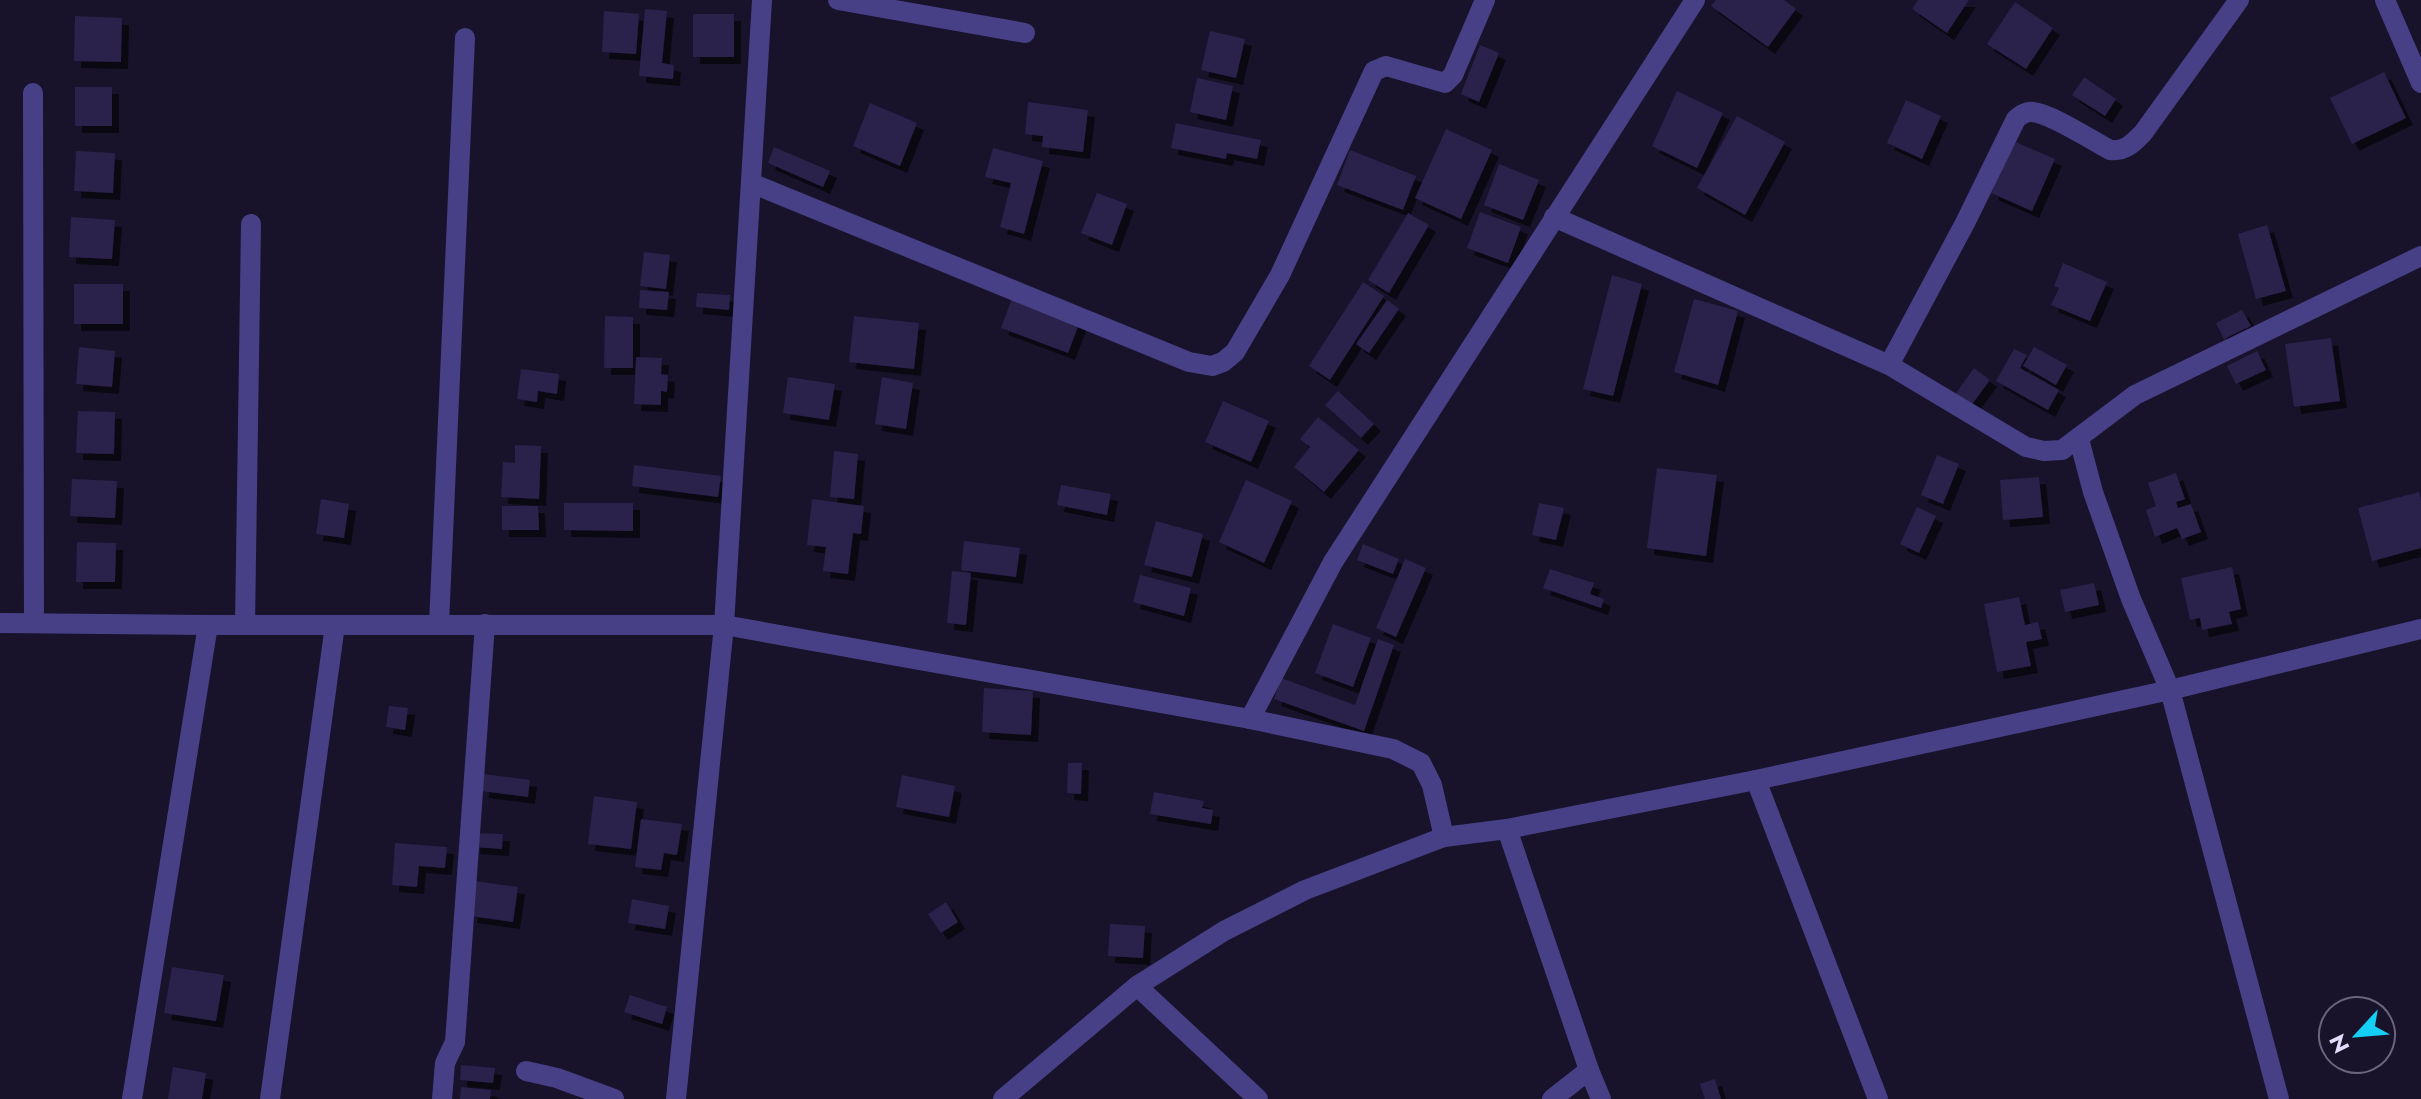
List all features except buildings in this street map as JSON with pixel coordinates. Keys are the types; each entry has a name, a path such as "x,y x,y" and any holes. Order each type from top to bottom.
{"street":[{"path":"676,1099 724,625 762,0"},
{"path":"838,0 1025,33"},
{"path":"751,183 1189,362 1212,366 1235,352 1280,275 1374,71 1386,66 1445,83 1453,75 1485,0"},
{"path":"1250,719 1333,562 1695,0"},
{"path":"1889,365 2016,119 2023,113 2032,112 2046,116 2110,150 2119,151 2129,146 2143,133 2239,0"},
{"path":"2385,0 2421,83"},
{"path":"439,624 465,38"},
{"path":"33,93 34,623"},
{"path":"1554,217 1889,365 2026,447 2044,451 2062,450 2135,395 2421,256"},
{"path":"245,625 251,224"},
{"path":"2079,439 2093,492 2131,599 2170,690 2279,1099"},
{"path":"0,623 724,625 1250,719 1393,749 1421,763 1432,785 1444,837"},
{"path":"442,1099 445,1063 455,1042 485,624"},
{"path":"132,1099 208,625"},
{"path":"270,1099 335,625"},
{"path":"1003,1099 1137,986 1224,931 1305,890 1444,837 1507,829 1756,780 2170,690 2421,629"},
{"path":"1756,780 1878,1099"},
{"path":"1507,829 1601,1099"},
{"path":"1137,986 1258,1099"},
{"path":"1552,1099 1589,1070"},
{"path":"526,1071 557,1078 614,1099"}]}
